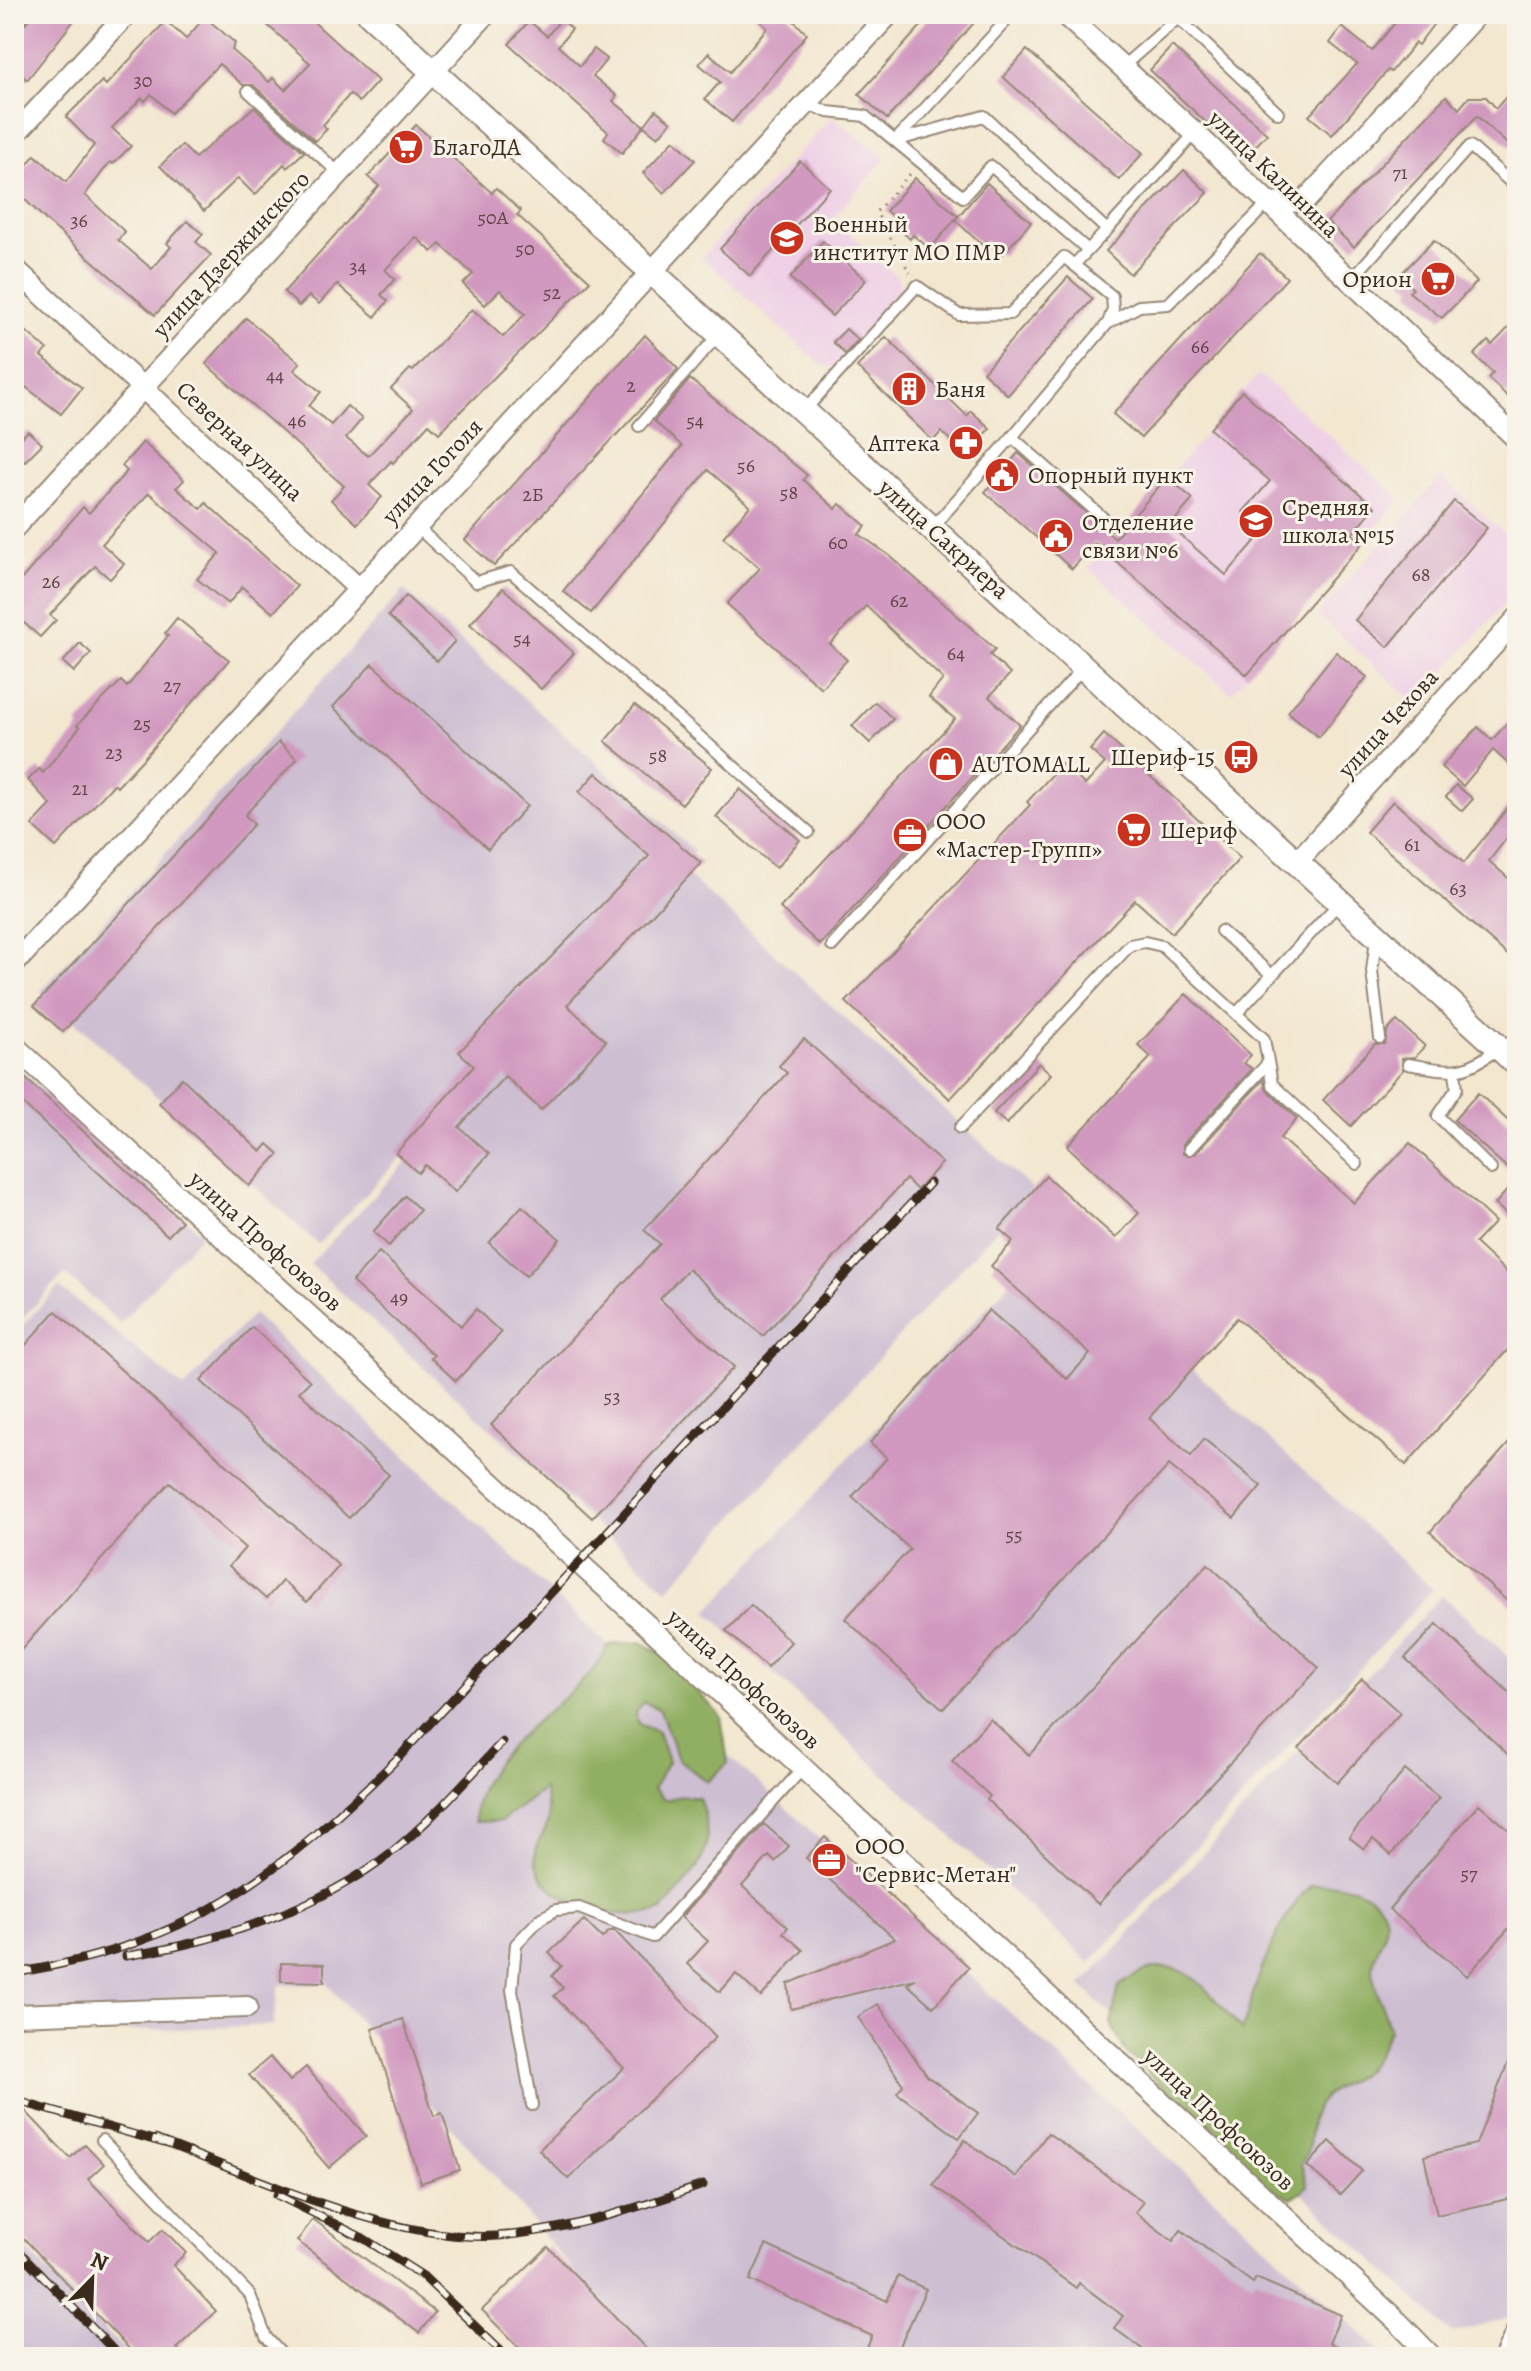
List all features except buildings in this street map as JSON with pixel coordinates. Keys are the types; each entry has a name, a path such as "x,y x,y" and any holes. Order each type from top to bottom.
{"street":[{"path":"14,135 127,14"},
{"name":"улица Сакриера","path":"370,14 1517,1064"},
{"name":"улица Дзержинского","path":"14,528 486,14"},
{"name":"улица Гоголя","path":"14,964 889,14"},
{"name":"улица Калинина","path":"1064,14 1195,133 1517,438"},
{"path":"1268,203 1305,201 1477,14"},
{"name":"Северная улица","path":"14,268 358,588"},
{"name":"улица Чехова","path":"1297,862 1517,619"},
{"name":"улица Профсоюзов","path":"14,1046 803,1768 1343,2270 1432,2357"},
{"path":"14,2015 247,2007"},
{"path":"1505,2357 1517,2331"}],"lane":[{"path":"1121,68 1178,18 1278,113"},
{"path":"895,141 1006,21"},
{"path":"248,91 340,174"},
{"path":"806,103 828,112 865,116 963,197 991,166 1088,250"},
{"path":"895,141 984,116 1107,230"},
{"path":"1074,265 1195,133"},
{"path":"1349,282 1470,146 1517,188"},
{"path":"1108,323 1139,306 1168,304 1268,203"},
{"path":"804,411 917,286 959,315 1010,314 1064,257 1112,296 1113,309 1108,323 932,528"},
{"path":"639,426 719,334"},
{"path":"1012,437 1110,524"},
{"path":"417,527 476,582 511,572 809,832"},
{"path":"832,946 1084,667"},
{"path":"1237,1013 1340,902"},
{"path":"1221,931 1272,975"},
{"path":"1377,936 1372,971 1380,1038"},
{"path":"960,1128 1130,945 1145,942 1162,946 1264,1039 1272,1084 1357,1164"},
{"path":"1408,1064 1455,1072 1475,1067 1499,1047"},
{"path":"1189,1149 1268,1063"},
{"path":"1455,1072 1457,1088 1438,1116 1491,1169"},
{"path":"532,2105 511,1979 516,1944 527,1930 556,1910 579,1908 653,1937 803,1768"},
{"path":"102,2140 250,2295 266,2337 284,2357"}],"path":[{"path":"917,286 876,212 920,162"}],"shaded area":[{"name":"Военный институт МО ПМР","path":"832,117 886,158 833,218 898,278 901,295 835,367 822,366 702,257"},
{"name":"Средняя школа №15","path":"1259,374 1401,499 1231,693 1088,568"},
{"path":"1441,477 1517,544 1517,590 1416,703 1317,615"},
{"path":"404,590 694,851 318,1244 41,991"},
{"path":"681,869 1033,1190 667,1590 310,1264"},
{"path":"14,1064 202,1234 120,1323 65,1273 14,1327"},
{"path":"1050,1239 1433,1589 1090,1963 707,1612"},
{"path":"59,1287 184,1388 253,1314 615,1652 1387,2357 644,2357 509,2193 327,1984 279,1985 273,2025 14,2036 14,1334"},
{"path":"1442,1595 1517,1665 1517,2316 1452,2334 1081,1986"},
{"path":"14,2237 131,2357 14,2357"}],"green space":[{"path":"641,1642 665,1655 721,1717 728,1763 707,1782 678,1759 660,1710 644,1702 635,1714 639,1724 658,1732 668,1762 653,1789 664,1800 682,1796 699,1798 707,1833 706,1847 695,1871 662,1910 630,1915 591,1909 573,1902 545,1881 535,1859 536,1847 548,1820 544,1789 501,1821 475,1822 477,1799 486,1778 518,1739 592,1671 609,1645"},
{"path":"1333,1884 1363,1892 1372,1897 1384,1912 1384,1933 1373,1969 1389,2029 1367,2068 1331,2091 1315,2109 1309,2146 1301,2164 1308,2186 1291,2199 1265,2185 1125,2051 1111,2024 1119,1986 1141,1973 1159,1968 1175,1969 1189,1975 1243,2030 1260,1973 1288,1916 1311,1885"}],"railway":[{"path":"14,1973 76,1961 131,1944 180,1924 226,1900 311,1838 399,1757 930,1183"},
{"path":"126,1956 231,1932 333,1890 364,1872 408,1839 502,1742"},
{"path":"14,2100 164,2143"},
{"path":"155,2139 323,2204 413,2229 456,2235 497,2236 576,2224 703,2185"},
{"path":"277,2195 363,2238 423,2276 507,2357"},
{"path":"14,2246 120,2357"}],"place":[{"name":"БлагоДА","path":"406,147"},
{"name":"Военный институт МО ПМР","path":"787,238"},
{"name":"Орион","path":"1438,279"},
{"name":"Баня","path":"909,389"},
{"name":"Аптека","path":"966,443"},
{"name":"Опорный пункт","path":"1002,475"},
{"name":"Средняя школа №15","path":"1256,521"},
{"name":"Отделение связи №6","path":"1056,536"},
{"name":"Шериф-15","path":"1241,757"},
{"name":"AUTOMALL","path":"946,764"},
{"name":"Шериф","path":"1134,830"},
{"name":"ООО «Мастер-Групп»","path":"910,835"},
{"name":"ООО \"Сервис-Метан\"","path":"829,1860"}]}
